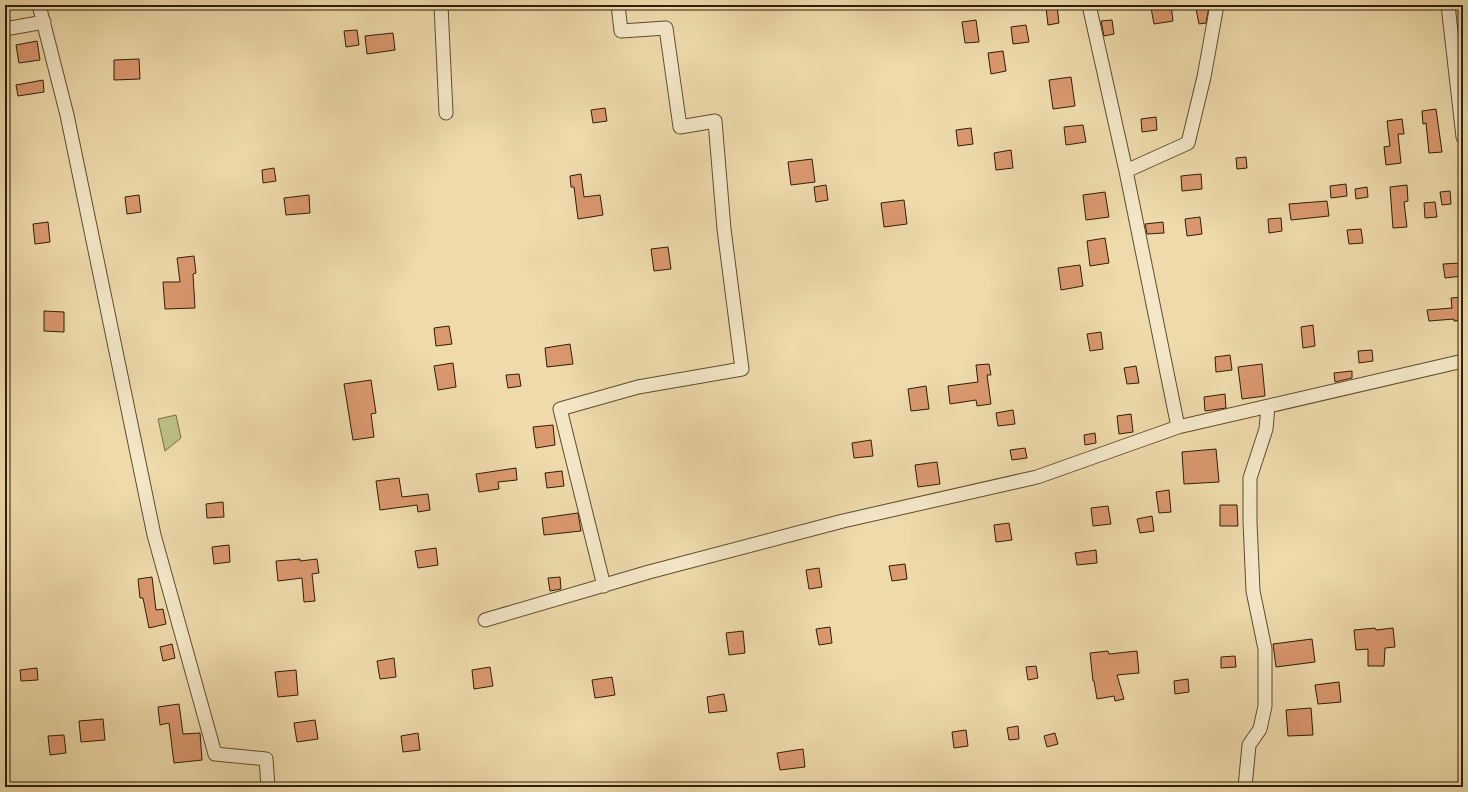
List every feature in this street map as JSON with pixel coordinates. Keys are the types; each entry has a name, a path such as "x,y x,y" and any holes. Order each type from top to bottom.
{"street":[{"path":"40,5 67,115 154,535 216,754 266,758 268,787"},
{"path":"441,5 446,113"},
{"path":"604,586 560,410 638,387 742,369 724,228 715,121 680,127 666,28 621,31 618,5"},
{"path":"1089,5 1126,171 1178,426"},
{"path":"1126,171 1188,143 1204,77 1217,5"},
{"path":"1448,5 1463,137"},
{"path":"5,29 44,22"},
{"path":"485,620 649,572 843,521 1037,477 1178,426 1463,361"},
{"path":"1245,787 1249,745 1260,729 1265,706 1265,649 1253,591 1250,478 1266,429 1268,406"}],"green space":[{"path":"176,415 181,438 165,451 158,419"}],"building":[{"path":"1171,5 1173,21 1154,24 1151,8"},
{"path":"1057,6 1059,23 1048,25 1046,8"},
{"path":"1209,7 1206,23 1199,24 1196,9"},
{"path":"976,20 979,42 965,43 962,22"},
{"path":"1112,20 1114,34 1104,36 1101,21"},
{"path":"1026,25 1029,42 1013,44 1011,27"},
{"path":"357,30 359,45 346,47 344,31"},
{"path":"393,33 395,50 367,54 365,36"},
{"path":"37,41 40,60 19,63 16,45"},
{"path":"1003,51 1006,71 991,74 988,53"},
{"path":"139,59 140,79 114,80 114,60"},
{"path":"1071,77 1075,106 1053,109 1049,80"},
{"path":"43,80 44,92 18,96 16,85"},
{"path":"605,108 607,121 593,123 591,110"},
{"path":"1436,109 1442,152 1429,153 1426,123 1423,124 1422,111"},
{"path":"1156,117 1157,130 1142,132 1141,119"},
{"path":"1402,119 1404,134 1398,134 1401,163 1386,165 1384,147 1390,146 1387,121"},
{"path":"1083,125 1086,142 1066,145 1064,127"},
{"path":"971,128 973,144 958,146 956,130"},
{"path":"1011,150 1013,168 996,170 994,153"},
{"path":"1246,157 1247,168 1237,169 1236,158"},
{"path":"812,159 815,182 791,185 788,162"},
{"path":"274,168 276,181 263,183 262,170"},
{"path":"581,174 584,197 600,195 603,215 578,219 574,187 571,187 570,176"},
{"path":"1201,174 1202,189 1182,191 1181,176"},
{"path":"1346,184 1347,196 1331,198 1330,186"},
{"path":"826,185 828,200 816,202 814,187"},
{"path":"1407,185 1408,201 1404,202 1407,227 1393,228 1390,187"},
{"path":"1367,187 1368,197 1356,199 1355,189"},
{"path":"1450,191 1451,204 1442,205 1440,192"},
{"path":"1105,192 1109,217 1086,220 1083,195"},
{"path":"139,195 141,212 127,214 125,197"},
{"path":"309,195 310,213 286,215 284,198"},
{"path":"904,200 907,224 884,227 881,203"},
{"path":"1327,201 1329,216 1291,220 1289,204"},
{"path":"1435,202 1437,217 1425,218 1424,203"},
{"path":"1200,217 1202,234 1187,236 1185,219"},
{"path":"1281,218 1282,231 1269,233 1268,219"},
{"path":"48,222 50,242 35,244 33,224"},
{"path":"1163,222 1164,233 1147,234 1145,224"},
{"path":"1361,229 1363,243 1349,244 1347,230"},
{"path":"1105,238 1109,263 1090,266 1087,241"},
{"path":"668,247 671,269 654,271 651,249"},
{"path":"194,256 196,273 193,274 195,308 165,309 163,282 180,282 177,258"},
{"path":"1460,263 1462,276 1445,278 1443,264"},
{"path":"1080,265 1083,286 1061,290 1058,268"},
{"path":"1463,297 1463,320 1454,321 1454,319 1429,321 1427,310 1452,308 1451,298"},
{"path":"44,311 64,312 64,332 44,331"},
{"path":"1313,325 1315,346 1303,348 1301,327"},
{"path":"449,326 452,344 436,346 434,328"},
{"path":"1101,332 1103,349 1090,351 1087,334"},
{"path":"570,344 573,364 547,367 545,348"},
{"path":"1372,350 1373,361 1359,363 1358,351"},
{"path":"1230,355 1232,370 1216,372 1215,357"},
{"path":"453,363 456,387 438,390 434,366"},
{"path":"989,364 991,375 987,375 991,404 977,406 976,400 950,404 948,386 978,382 976,365"},
{"path":"1262,364 1265,396 1242,399 1238,367"},
{"path":"1136,366 1139,383 1127,384 1124,368"},
{"path":"1352,371 1352,378 1335,382 1334,373"},
{"path":"519,374 521,386 508,388 506,375"},
{"path":"371,380 376,413 371,414 374,437 353,440 344,384"},
{"path":"926,386 929,409 911,411 908,389"},
{"path":"1225,394 1226,408 1205,411 1204,397"},
{"path":"1013,410 1015,424 998,426 996,413"},
{"path":"1131,414 1133,432 1119,434 1117,416"},
{"path":"553,425 555,445 536,448 533,427"},
{"path":"1095,433 1096,443 1085,445 1084,435"},
{"path":"871,440 873,456 854,458 852,443"},
{"path":"1025,448 1027,458 1012,460 1010,450"},
{"path":"1216,449 1219,482 1184,484 1182,452"},
{"path":"937,462 940,484 918,487 915,465"},
{"path":"516,468 517,480 498,482 499,489 479,492 476,474"},
{"path":"562,471 564,486 547,488 545,473"},
{"path":"399,478 402,497 428,494 430,510 418,512 417,505 380,510 376,481"},
{"path":"1169,490 1171,512 1159,513 1156,492"},
{"path":"223,502 224,517 207,518 206,504"},
{"path":"1220,505 1237,505 1238,526 1220,526"},
{"path":"1108,506 1111,524 1093,526 1091,508"},
{"path":"578,513 581,531 544,535 542,518"},
{"path":"1152,516 1154,531 1140,533 1137,519"},
{"path":"1009,523 1012,540 996,542 994,525"},
{"path":"229,545 230,562 214,564 212,547"},
{"path":"436,548 438,565 418,568 415,551"},
{"path":"1096,550 1097,563 1077,565 1075,553"},
{"path":"300,559 300,561 317,559 319,573 312,574 315,601 304,602 302,578 278,581 276,561"},
{"path":"905,564 907,579 892,581 889,566"},
{"path":"819,568 822,587 809,589 806,570"},
{"path":"152,577 156,610 163,609 166,624 149,628 143,598 140,598 138,579"},
{"path":"560,577 561,589 550,591 548,578"},
{"path":"830,627 832,643 819,645 816,629"},
{"path":"1375,628 1376,630 1393,628 1395,647 1385,648 1384,666 1368,666 1368,649 1356,650 1354,630"},
{"path":"743,631 745,653 729,655 726,633"},
{"path":"1312,639 1315,662 1276,667 1273,644"},
{"path":"172,644 175,658 163,661 160,647"},
{"path":"1108,651 1109,654 1137,651 1139,673 1117,675 1124,699 1115,701 1114,696 1097,699 1093,681 1090,653"},
{"path":"1235,656 1236,667 1221,668 1221,657"},
{"path":"394,658 396,677 380,679 377,661"},
{"path":"1036,666 1038,678 1028,680 1026,667"},
{"path":"490,667 493,686 474,689 472,670"},
{"path":"37,668 38,680 21,681 20,670"},
{"path":"296,670 298,695 278,697 275,672"},
{"path":"612,677 615,695 595,698 592,680"},
{"path":"1188,679 1189,692 1175,694 1174,681"},
{"path":"1339,682 1341,702 1318,704 1315,685"},
{"path":"724,694 727,711 709,713 707,697"},
{"path":"179,704 183,734 200,733 202,760 174,763 169,723 160,725 158,707"},
{"path":"1311,708 1313,735 1288,736 1286,710"},
{"path":"103,719 105,740 81,742 79,721"},
{"path":"315,720 318,739 297,742 294,723"},
{"path":"1018,726 1019,739 1009,740 1007,728"},
{"path":"966,730 968,746 954,748 952,732"},
{"path":"418,733 420,750 403,752 401,736"},
{"path":"1055,733 1058,744 1047,747 1044,736"},
{"path":"64,735 66,753 50,755 48,736"},
{"path":"803,749 805,767 780,770 777,753"}]}
